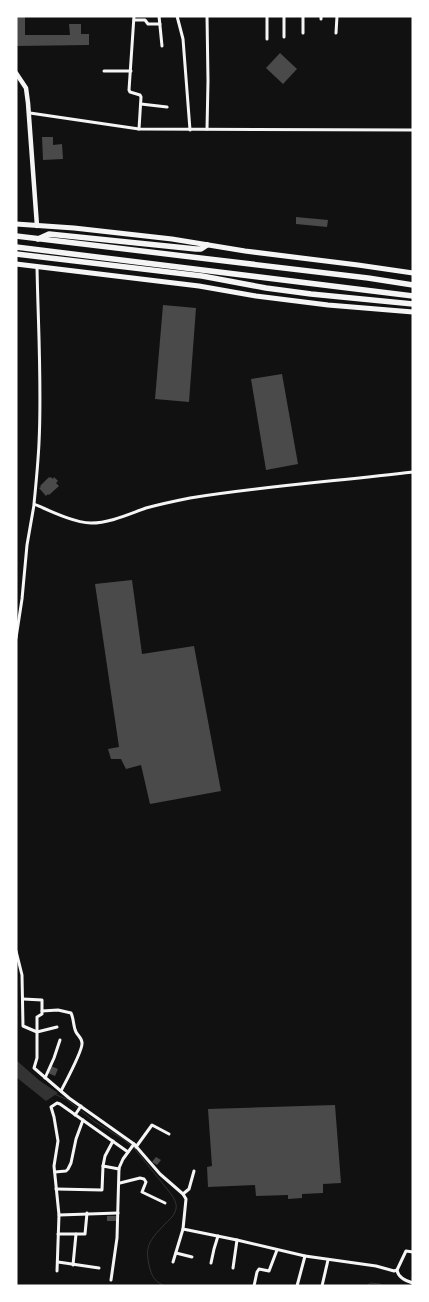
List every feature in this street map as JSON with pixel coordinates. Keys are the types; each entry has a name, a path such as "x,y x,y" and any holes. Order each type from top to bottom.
{"highway":[{"path":"16,224 74,228 172,239 245,251 413,273"},
{"path":"38,239 49,234 185,248 200,249 207,245"},
{"path":"16,236 413,285"},
{"path":"16,247 413,296"},
{"path":"16,254 202,276 311,294 413,304"},
{"path":"16,264 200,286 256,296 319,304 413,312"}],"main road":[{"path":"16,73 26,88 30,113 37,226"}],"street":[{"path":"159,16 162,46"},
{"path":"177,16 182,39 190,130"},
{"path":"207,16 207,129"},
{"path":"267,16 267,39"},
{"path":"284,16 284,37"},
{"path":"303,16 303,33"},
{"path":"336,33 337,16"},
{"path":"140,129 140,95 130,92 134,18 146,20 148,24 160,24"},
{"path":"104,71 131,72"},
{"path":"141,104 167,107"},
{"path":"30,113 140,129 413,130"},
{"path":"16,638 34,504 39,443 37,266"},
{"path":"34,504 56,514 92,523 106,521 161,504 192,498 277,486 413,472"},
{"path":"16,951 22,975 23,1026 37,1032 58,1027"},
{"path":"23,999 42,1000 42,1014 37,1017 37,1058 34,1068 80,1107 135,1145 160,1174 183,1194 186,1200 183,1229 173,1262"},
{"path":"42,1011 58,1010 72,1013 74,1026 82,1039 82,1048 61,1091"},
{"path":"45,1078 60,1040"},
{"path":"57,1271 59,1214 54,1166 58,1141 54,1117 50,1107 59,1104 129,1151"},
{"path":"76,1114 80,1107"},
{"path":"55,1172 66,1171 69,1167 83,1120"},
{"path":"111,1280 116,1246 120,1168 123,1159 152,1126 169,1134"},
{"path":"56,1189 102,1190 105,1156 113,1141"},
{"path":"103,1166 120,1168"},
{"path":"183,1194 189,1189 194,1170"},
{"path":"120,1183 140,1178 144,1179 146,1182 142,1192 165,1203"},
{"path":"59,1214 118,1213"},
{"path":"58,1234 85,1234 86,1214"},
{"path":"183,1229 305,1256 396,1270"},
{"path":"73,1265 76,1234"},
{"path":"211,1263 218,1236"},
{"path":"233,1268 237,1240"},
{"path":"254,1286 259,1269 269,1271 276,1250"},
{"path":"396,1270 406,1251 413,1252"},
{"path":"176,1253 192,1257"},
{"path":"297,1286 305,1256"},
{"path":"322,1286 328,1260"},
{"path":"58,1262 99,1268"},
{"path":"396,1270 406,1281 413,1283"}],"shaded area":[{"path":"16,1060 40,1081 58,1093 46,1101 16,1077"}],"building":[{"path":"16,16 25,16 25,35 70,35 69,24 81,24 81,34 89,34 89,45 16,46"},
{"path":"280,53 297,69 283,84 266,68"},
{"path":"42,137 53,137 53,145 62,144 63,159 43,160"},
{"path":"296,217 328,220 327,227 296,224"},
{"path":"163,305 196,308 189,402 155,399"},
{"path":"282,374 298,464 266,470 251,379"},
{"path":"49,477 53,479 54,477 58,481 56,483 59,486 46,496 39,488"},
{"path":"132,580 142,654 194,646 221,791 150,804 141,765 126,769 121,759 111,759 108,749 119,747 95,584"},
{"path":"51,1066 58,1069 55,1076 48,1073"},
{"path":"335,1105 341,1183 323,1184 323,1193 302,1194 302,1198 288,1199 288,1195 256,1196 255,1185 208,1187 207,1167 212,1166 208,1109"},
{"path":"156,1157 161,1160 157,1165 152,1162"},
{"path":"107,1216 116,1216 116,1221 107,1221"}],"waterway":[{"path":"54,1094 66,1099 95,1122 134,1148 174,1198 176,1203 174,1214 155,1235 148,1249 148,1261 152,1275 165,1286"},
{"path":"366,1286 371,1283 382,1286"}]}
